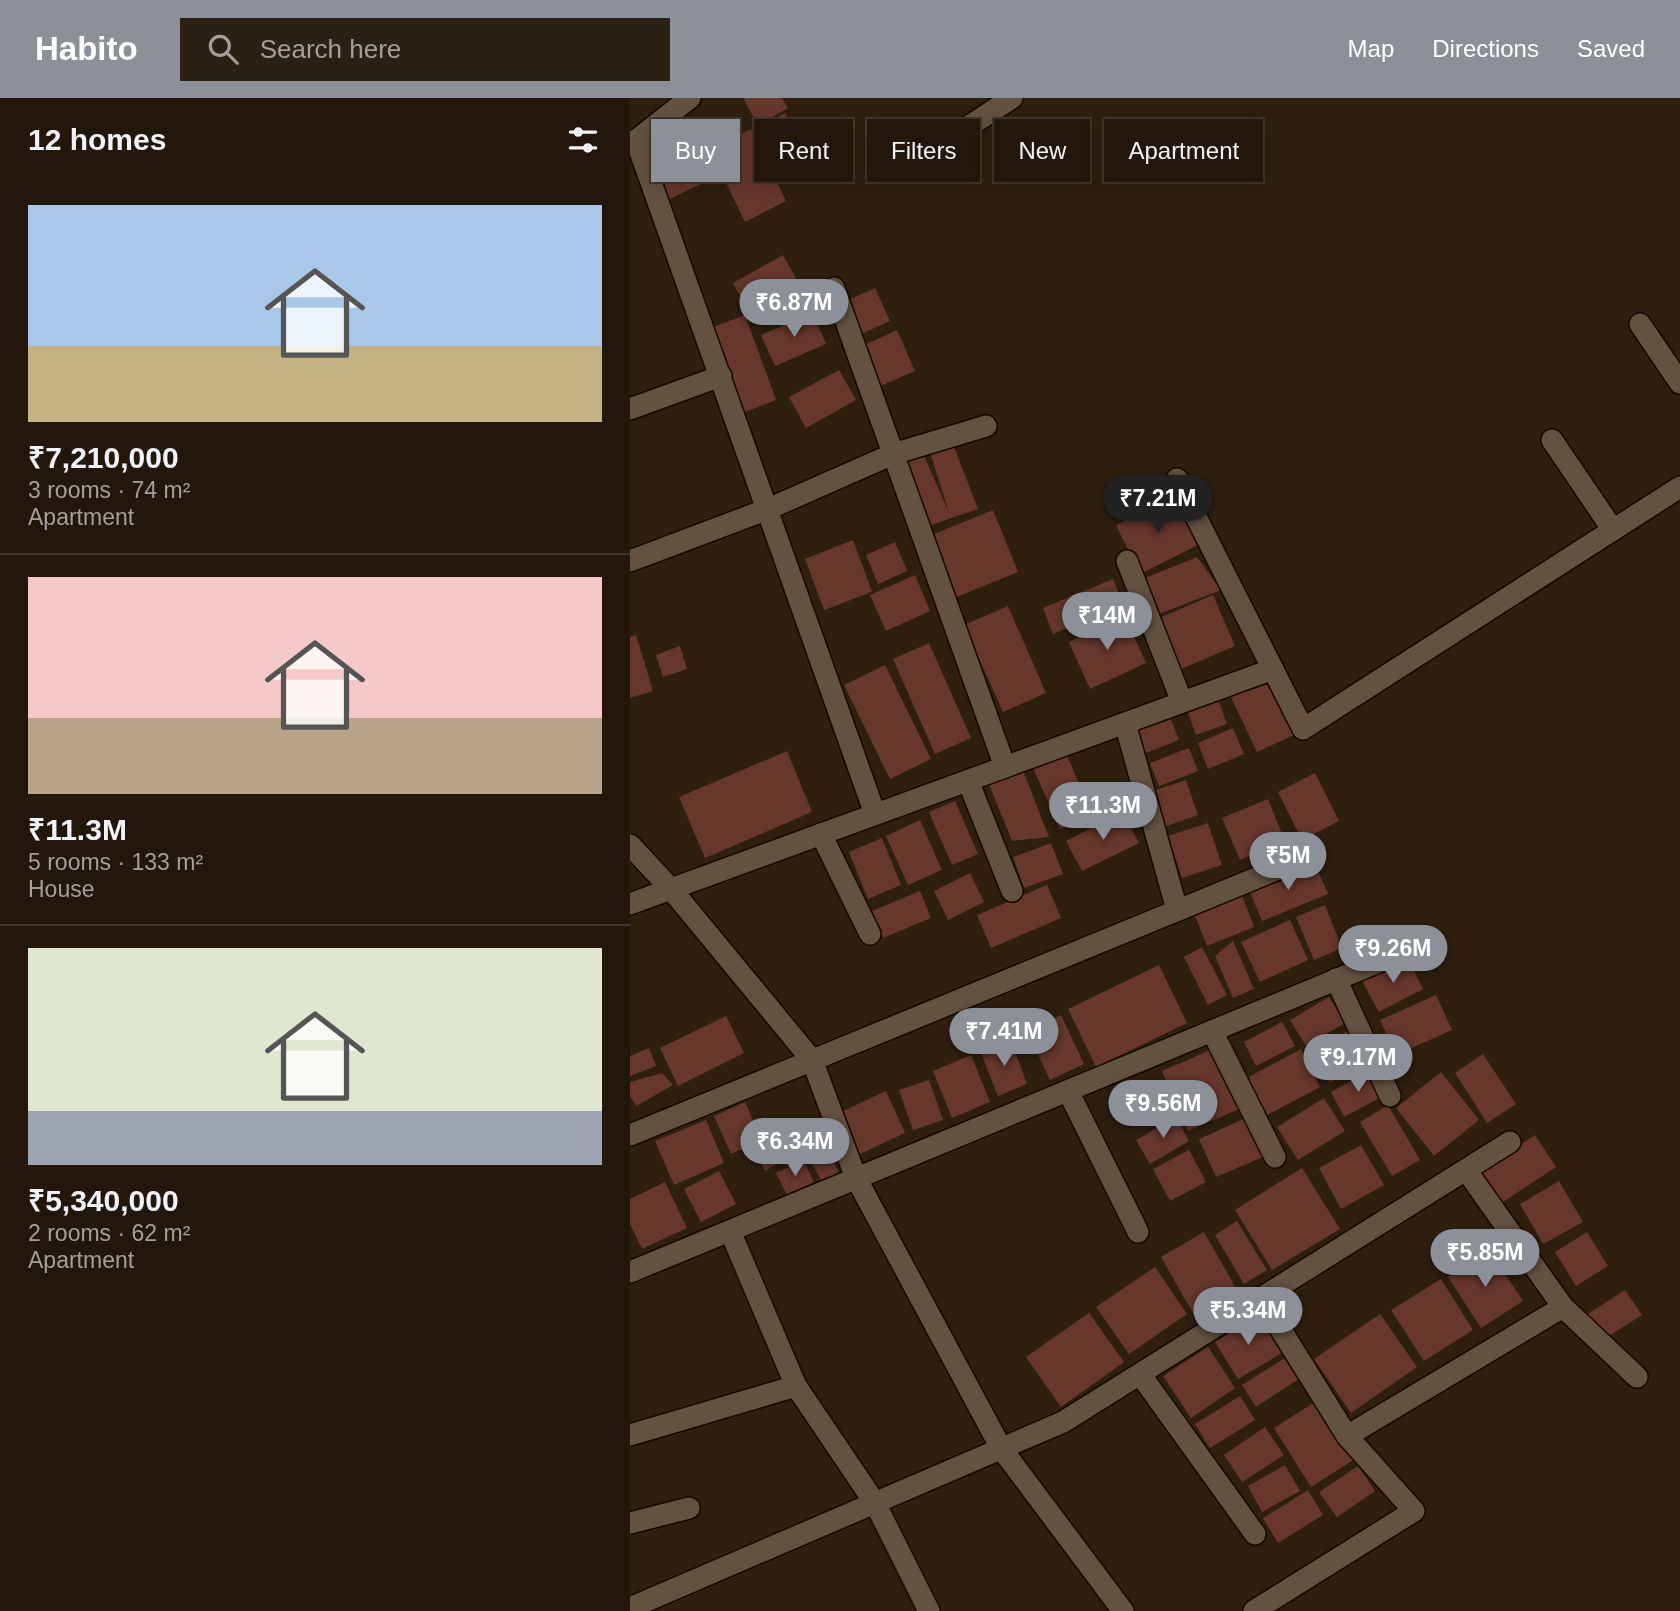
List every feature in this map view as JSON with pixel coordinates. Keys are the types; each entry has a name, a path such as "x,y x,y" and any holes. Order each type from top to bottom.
{"street":[{"path":"690,98 633,143 721,376 875,814"},
{"path":"980,119 1012,98"},
{"path":"834,288 1005,767"},
{"path":"1640,324 1680,383"},
{"path":"630,410 721,376"},
{"path":"630,561 768,509 893,454 986,426"},
{"path":"1552,440 1613,530"},
{"path":"1177,479 1303,729 1680,486"},
{"path":"1126,561 1182,702"},
{"path":"630,904 1273,669"},
{"path":"1125,723 1177,910"},
{"path":"968,780 1012,891"},
{"path":"821,834 870,934"},
{"path":"630,845 671,889 812,1060 856,1178 1001,1448 1124,1611"},
{"path":"630,1135 1315,854"},
{"path":"630,1272 1398,954"},
{"path":"1336,979 1390,1096"},
{"path":"1212,1031 1275,1157"},
{"path":"1068,1091 1138,1232"},
{"path":"630,1608 664,1603 875,1503 1063,1422 1510,1142"},
{"path":"1466,1170 1563,1307 1637,1377"},
{"path":"730,1231 796,1386 875,1503 929,1611"},
{"path":"1254,1611 1414,1511 1347,1436 1261,1298"},
{"path":"1347,1436 1563,1307"},
{"path":"1140,1374 1255,1534"},
{"path":"630,1434 796,1386"},
{"path":"630,1523 689,1508"}],"building":[{"path":"743,98 782,98 788,108 769,119 755,119"},
{"path":"785,113 789,119 775,119"},
{"path":"751,129 754,135 754,182 777,182 786,201 745,222 726,182 740,182 740,134"},
{"path":"658,182 705,182 667,200"},
{"path":"783,255 802,289 751,317 733,283"},
{"path":"875,288 890,321 859,335 844,302"},
{"path":"813,313 826,344 775,366 761,335"},
{"path":"745,315 776,400 743,413 711,328"},
{"path":"897,330 915,371 878,387 860,347"},
{"path":"839,370 856,400 806,428 789,397"},
{"path":"953,444 978,509 928,526 902,462 923,453 949,513 930,452"},
{"path":"1177,496 1200,544 1140,574 1116,525"},
{"path":"993,510 1018,572 954,598 929,536"},
{"path":"853,540 872,592 824,610 805,559"},
{"path":"895,542 907,571 878,584 866,555"},
{"path":"1197,557 1221,590 1159,614 1145,578"},
{"path":"915,575 930,611 886,631 870,595"},
{"path":"1113,579 1124,605 1053,634 1043,608"},
{"path":"1213,595 1235,646 1179,670 1157,619"},
{"path":"1008,606 1046,693 1003,712 964,625"},
{"path":"1125,616 1146,663 1090,689 1069,642"},
{"path":"636,635 653,691 630,698 630,637"},
{"path":"929,643 971,738 935,754 893,659"},
{"path":"680,646 687,669 663,677 656,655"},
{"path":"885,665 931,759 890,779 844,685"},
{"path":"1271,684 1294,735 1257,752 1229,693"},
{"path":"1216,694 1227,724 1196,735 1185,705"},
{"path":"1170,717 1179,740 1146,753 1137,730"},
{"path":"1233,728 1244,754 1208,769 1198,743"},
{"path":"1189,748 1198,771 1159,786 1150,763"},
{"path":"787,751 812,812 705,858 679,797"},
{"path":"1066,753 1092,814 1060,829 1033,768"},
{"path":"1022,768 1049,837 1012,841 988,782"},
{"path":"1315,773 1339,821 1302,840 1278,792"},
{"path":"1186,780 1198,815 1164,827 1152,791"},
{"path":"1268,799 1285,841 1240,860 1222,818"},
{"path":"955,801 978,854 952,865 929,812"},
{"path":"1123,812 1139,843 1082,871 1066,841"},
{"path":"920,820 942,870 908,885 886,836"},
{"path":"1208,823 1222,865 1182,878 1168,836"},
{"path":"882,838 901,885 868,899 849,852"},
{"path":"1051,843 1063,874 1024,888 1013,857"},
{"path":"1314,862 1328,894 1262,921 1249,890"},
{"path":"970,873 984,902 948,920 934,891"},
{"path":"1047,885 1061,918 991,948 977,915"},
{"path":"920,891 931,918 883,938 872,911"},
{"path":"1241,893 1254,927 1207,946 1194,913"},
{"path":"1325,905 1342,948 1314,960 1296,917"},
{"path":"1290,920 1308,960 1260,982 1241,942"},
{"path":"1233,941 1254,989 1233,998 1215,956"},
{"path":"1202,947 1227,995 1208,1005 1184,957"},
{"path":"1407,957 1423,989 1379,1012 1362,981"},
{"path":"1159,965 1187,1023 1096,1067 1068,1009"},
{"path":"1436,995 1452,1030 1396,1055 1380,1020"},
{"path":"1329,997 1345,1023 1306,1046 1290,1020"},
{"path":"1061,1015 1084,1064 1050,1080 1027,1031"},
{"path":"726,1016 744,1053 678,1086 660,1048"},
{"path":"1282,1022 1295,1046 1256,1066 1244,1042"},
{"path":"1348,1031 1366,1061 1330,1083 1311,1052"},
{"path":"1011,1041 1027,1084 998,1096 981,1053"},
{"path":"649,1048 656,1066 630,1076 630,1056"},
{"path":"1213,1049 1239,1109 1188,1131 1162,1071"},
{"path":"1301,1049 1320,1087 1267,1115 1247,1078"},
{"path":"1483,1054 1516,1104 1487,1123 1455,1073"},
{"path":"971,1055 990,1102 952,1118 933,1071"},
{"path":"1371,1070 1385,1095 1344,1117 1331,1092"},
{"path":"1441,1072 1479,1120 1434,1156 1396,1108"},
{"path":"662,1073 673,1085 636,1106 630,1096 630,1082"},
{"path":"929,1080 943,1120 913,1130 899,1090"},
{"path":"886,1091 905,1133 860,1154 841,1112"},
{"path":"1324,1098 1345,1131 1298,1160 1277,1127"},
{"path":"745,1102 762,1140 731,1154 714,1116"},
{"path":"1388,1105 1420,1160 1392,1176 1360,1122"},
{"path":"1176,1117 1189,1141 1150,1164 1136,1140"},
{"path":"1246,1118 1263,1157 1216,1177 1199,1139"},
{"path":"706,1120 724,1163 674,1185 655,1141"},
{"path":"815,1125 840,1175 823,1184 797,1135"},
{"path":"788,1135 798,1151 765,1171 756,1154"},
{"path":"1535,1135 1556,1167 1500,1204 1479,1172"},
{"path":"1361,1145 1384,1185 1341,1209 1319,1168"},
{"path":"1189,1150 1206,1182 1170,1201 1153,1169"},
{"path":"803,1160 814,1182 787,1195 776,1173"},
{"path":"1302,1168 1340,1229 1272,1270 1235,1210"},
{"path":"719,1171 736,1204 701,1222 684,1189"},
{"path":"1559,1181 1583,1222 1543,1244 1520,1204"},
{"path":"665,1182 687,1228 642,1249 630,1224 630,1199"},
{"path":"1237,1221 1267,1270 1244,1284 1215,1235"},
{"path":"1204,1232 1237,1290 1194,1315 1161,1257"},
{"path":"1587,1232 1608,1266 1576,1286 1555,1252"},
{"path":"1489,1250 1523,1301 1481,1328 1448,1277"},
{"path":"1155,1267 1187,1314 1129,1354 1096,1307"},
{"path":"1441,1279 1473,1330 1424,1361 1391,1310"},
{"path":"1625,1290 1642,1315 1604,1339 1588,1314"},
{"path":"1089,1313 1124,1362 1061,1407 1026,1357"},
{"path":"1380,1314 1417,1367 1351,1413 1314,1359"},
{"path":"1258,1315 1282,1353 1238,1379 1215,1342"},
{"path":"1208,1347 1235,1388 1191,1418 1163,1376"},
{"path":"1288,1356 1302,1377 1256,1407 1242,1385"},
{"path":"1240,1396 1255,1420 1210,1448 1195,1424"},
{"path":"1318,1400 1355,1459 1311,1487 1274,1428"},
{"path":"1265,1427 1284,1455 1242,1482 1224,1455"},
{"path":"1285,1465 1300,1491 1262,1512 1248,1486"},
{"path":"1358,1466 1375,1491 1337,1517 1319,1492"},
{"path":"1308,1490 1323,1515 1278,1543 1263,1518"}]}
